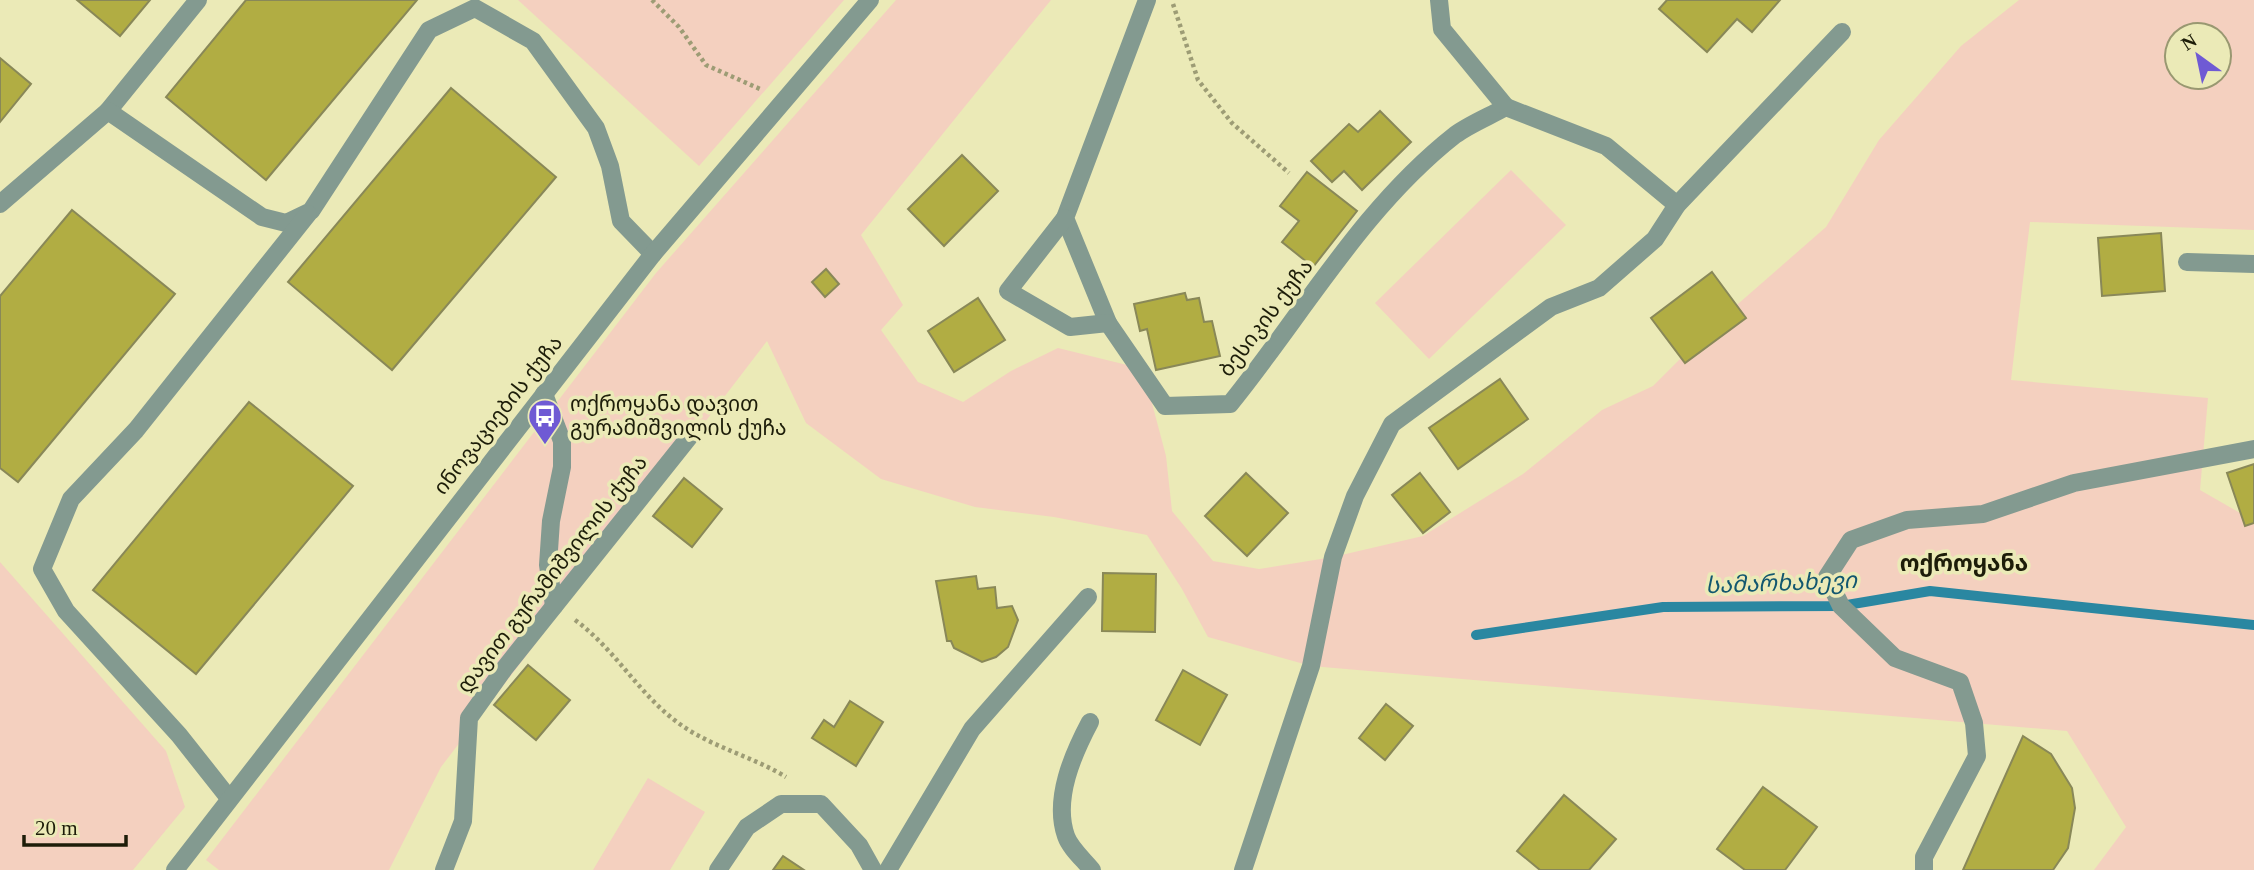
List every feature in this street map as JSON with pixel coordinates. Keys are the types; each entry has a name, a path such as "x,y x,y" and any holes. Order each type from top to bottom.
{"street":[{"path":"0,204 108,111 198,0"},
{"name":"ინოვაციების ქუჩა","path":"175,870 228,797 653,254 870,0"},
{"path":"1108,323 1070,327 1008,291 1065,218 1147,0"},
{"path":"1439,0 1441,29 1506,107 1606,146 1677,205"},
{"path":"228,797 179,736 66,611 42,569 71,499 136,430 311,211 429,30 475,8 533,41 596,128 610,166 621,221 653,254"},
{"path":"1243,870 1311,666 1333,557 1355,496 1392,424 1550,307 1599,288 1655,239 1677,205 1842,32"},
{"name":"ბესიკის ქუჩა","path":"1065,218 1108,323 1165,406 1230,404 1270,354 1375,210 1456,135 1506,107"},
{"path":"108,111 262,218 286,223 311,211"},
{"path":"2188,262 2254,264"},
{"path":"544,394 562,441 562,467 551,521 548,565 554,606"},
{"name":"დავით გურამიშვილის ქუჩა","path":"444,870 463,821 469,718 554,606 690,436"},
{"path":"1924,870 1924,857 1977,756 1974,723 1960,682 1895,658 1841,606 1827,577 1851,540 1907,520 1983,514 2074,483 2254,449"},
{"path":"888,870 972,729 1088,597"},
{"path":"1090,722 1073,754 1061,813 1066,838 1092,870"},
{"path":"718,870 747,827 781,804 821,804 859,845 873,870"}],"path":[{"path":"652,0 679,27 706,65 738,77 780,105"},
{"path":"1171,0 1198,80 1232,123 1289,173"},
{"path":"554,606 585,628 613,654 633,683 678,723 748,761 784,775 821,804"}],"shaded area":[{"path":"518,0 844,0 699,166"},
{"path":"896,0 1051,0 861,235 903,305 881,330 918,382 963,402 1011,371 1058,348 1127,365 1149,392 1166,456 1172,511 1213,561 1259,569 1333,557 1423,536 1523,474 1602,410 1653,386 1715,324 1826,227 1879,140 1961,46 2019,0 2254,0 2254,230 2030,222 2011,380 2208,398 2200,490 2254,521 2254,870 2094,870 2126,827 2067,731 1311,666 1208,637 1182,589 1147,535 1054,517 975,507 881,479 806,423 767,341 441,767 389,870 219,870 206,860 656,273"},
{"path":"1511,170 1566,225 1429,359 1375,303"},
{"path":"0,562 166,751 185,807 133,870 0,870"},
{"path":"648,778 705,812 670,870 593,870"}],"building":[{"path":"77,0 150,0 120,36"},
{"path":"246,0 417,0 266,180 166,97"},
{"path":"1667,0 1780,0 1752,32 1737,19 1707,52 1659,9"},
{"path":"0,58 31,84 0,122"},
{"path":"451,88 556,177 392,370 288,282"},
{"path":"1380,111 1411,142 1362,190 1344,171 1332,182 1311,161 1349,124 1358,132"},
{"path":"962,155 998,191 944,246 908,209"},
{"path":"1307,172 1357,211 1313,267 1282,242 1299,221 1280,206"},
{"path":"72,210 175,294 18,482 0,468 0,296"},
{"path":"2161,233 2165,291 2102,296 2098,238"},
{"path":"826,269 839,284 825,297 812,282"},
{"path":"1712,272 1746,318 1685,363 1651,318"},
{"path":"1185,293 1187,300 1199,298 1204,322 1212,321 1220,356 1156,370 1147,329 1140,331 1134,304"},
{"path":"978,298 1005,340 954,372 928,331"},
{"path":"1500,379 1528,419 1458,469 1429,428"},
{"path":"249,402 353,486 196,674 93,590"},
{"path":"2254,464 2254,523 2245,526 2227,473"},
{"path":"1246,473 1288,513 1247,556 1205,516"},
{"path":"1420,473 1450,512 1423,533 1392,495"},
{"path":"684,478 722,509 692,547 653,516"},
{"path":"1103,573 1156,574 1155,632 1102,631"},
{"path":"976,576 978,589 995,587 997,608 1012,606 1018,620 1008,647 996,657 982,662 954,648 951,641 947,641 936,581"},
{"path":"528,665 570,700 536,740 494,705"},
{"path":"1183,670 1227,695 1200,745 1156,720"},
{"path":"850,701 883,722 856,766 812,738 824,720 834,727"},
{"path":"1386,704 1413,726 1385,760 1359,738"},
{"path":"2023,736 2051,754 2072,788 2075,808 2068,848 2053,870 1963,870"},
{"path":"1763,787 1817,827 1785,870 1745,870 1717,849"},
{"path":"1564,795 1616,839 1589,870 1540,870 1517,851"},
{"path":"783,856 804,870 773,870"}],"waterway":[{"name":"სამარხახევი","path":"1476,635 1663,607 1841,606 1930,591 2254,625"}],"place":[{"name":"ოქროყანა დავით გურამიშვილის ქუჩა","path":"545,446"}],"district":[{"name":"ოქროყანა","path":"1964,563"}]}
